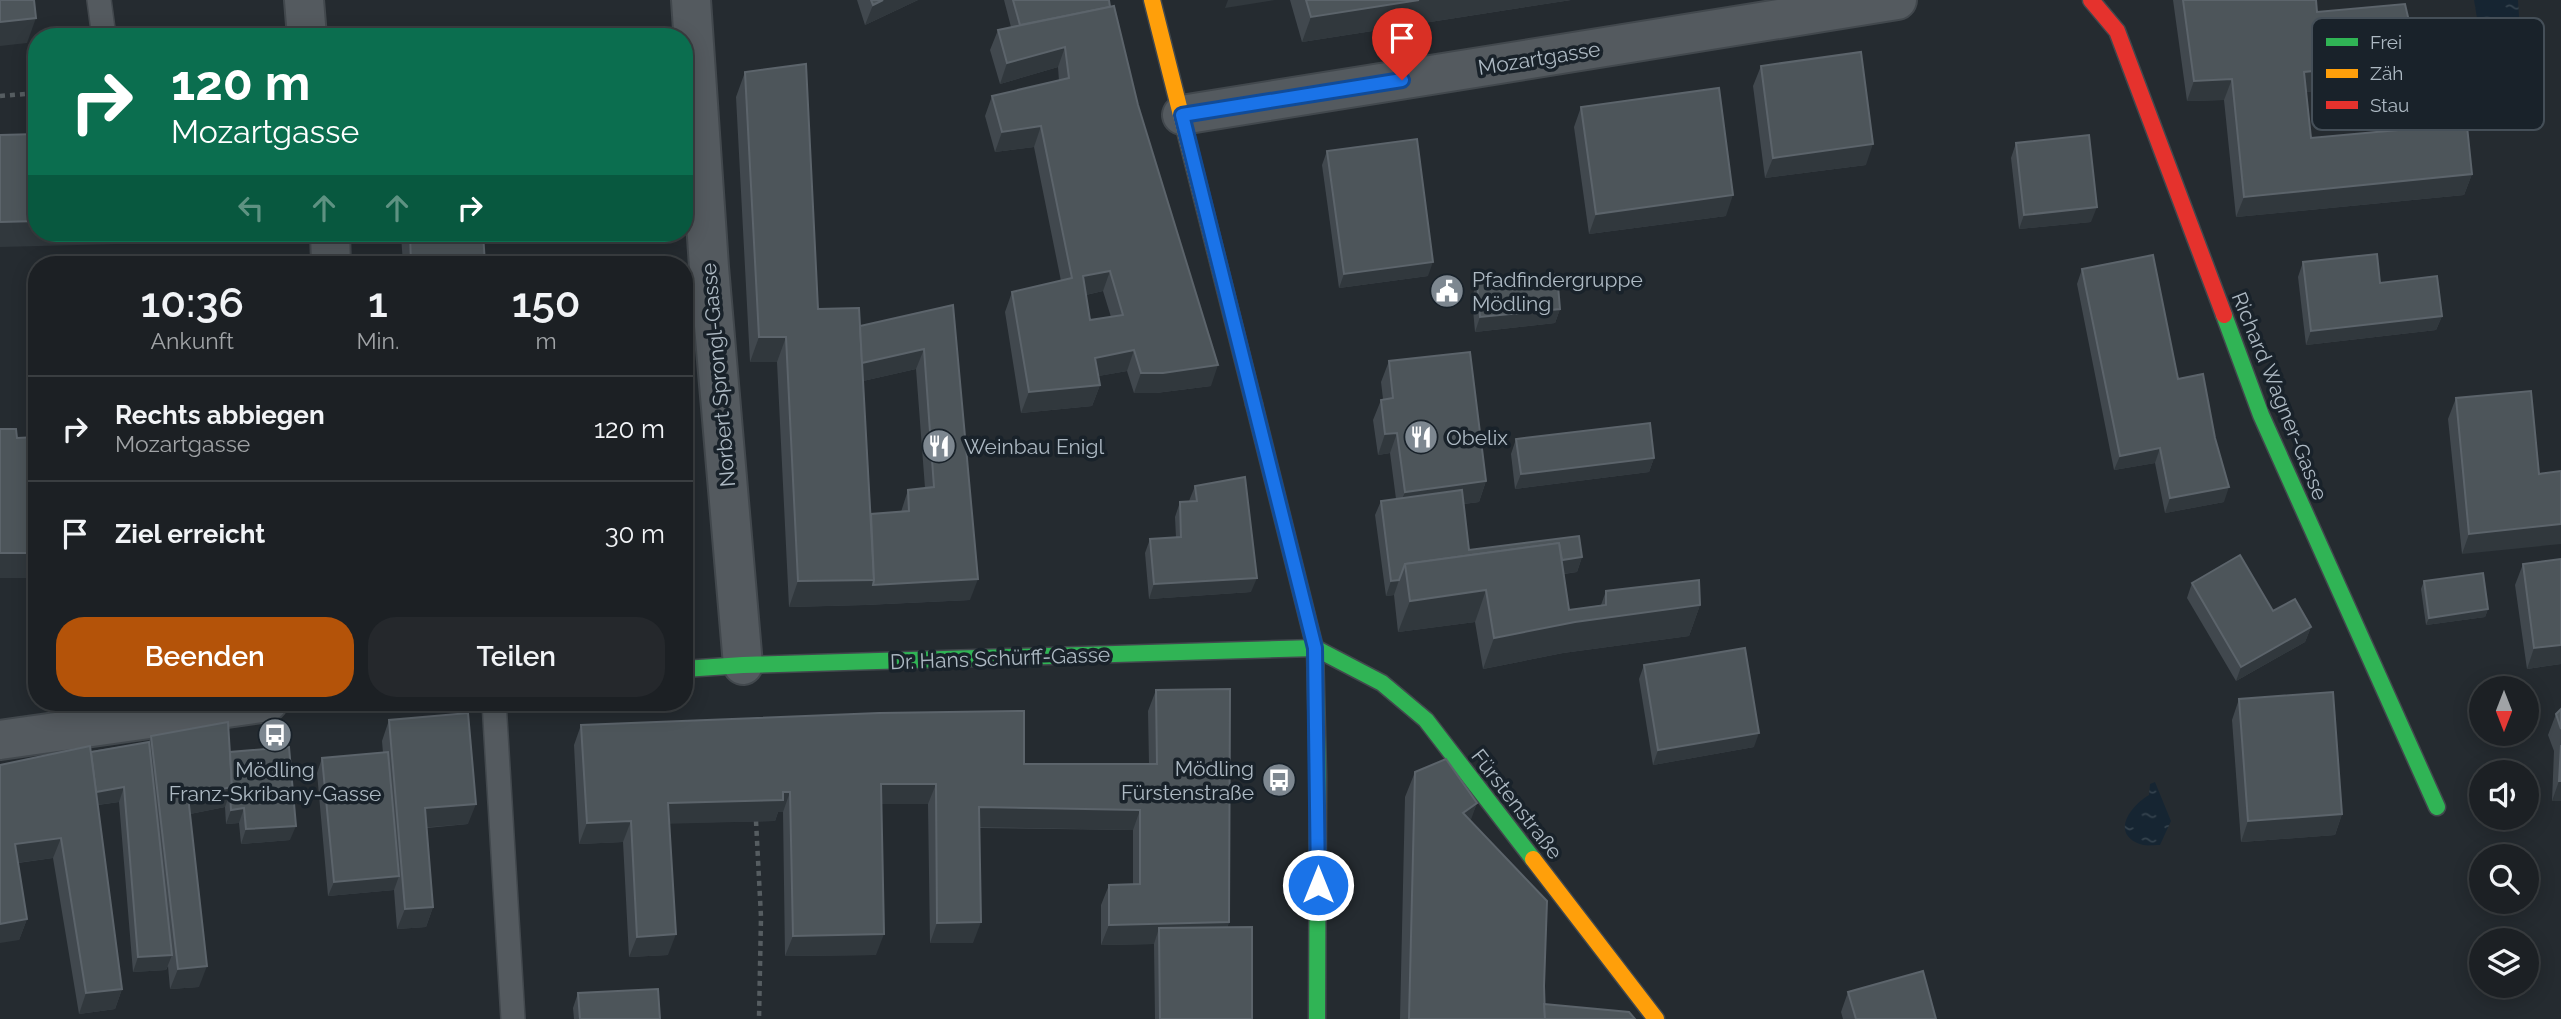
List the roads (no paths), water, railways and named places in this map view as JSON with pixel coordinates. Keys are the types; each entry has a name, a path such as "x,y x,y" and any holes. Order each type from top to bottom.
{"street":[{"path":"304,0 306,28"},
{"name":"Norbert Sprongl-Gasse","path":"691,0 692,28"},
{"path":"1152,0 1315,648 1318,777 1317,1019"},
{"name":"Mozartgasse","path":"1182,115 1897,0"},
{"name":"Richard Wagner-Gasse","path":"2091,0 2117,32 2261,415 2437,807"},
{"name":"Norbert Sprongl-Gasse","path":"693,107 696,268 743,665"},
{"name":"Dr. Hans Schürff-Gasse","path":"693,668 1315,648"},
{"name":"Fürstenstraße","path":"1315,648 1382,683 1426,720 1656,1019"},
{"path":"0,740 205,711"}],"lane":[{"path":"99,0 103,28"},
{"path":"495,711 513,1019"}],"water":[{"path":"2474,0 2518,0 2519,18 2477,18"},
{"path":"2155,782 2171,821 2160,845 2143,845 2127,835 2126,820 2135,806 2149,795 2150,784"}],"place":[{"name":"Pfadfindergruppe Mödling","path":"1447,291"},
{"name":"Obelix","path":"1421,437"},
{"name":"Weinbau Enigl","path":"939,446"},
{"name":"Mödling Franz-Skribany-Gasse","path":"275,735"},
{"name":"Mödling Fürstenstraße","path":"1279,780"}]}
